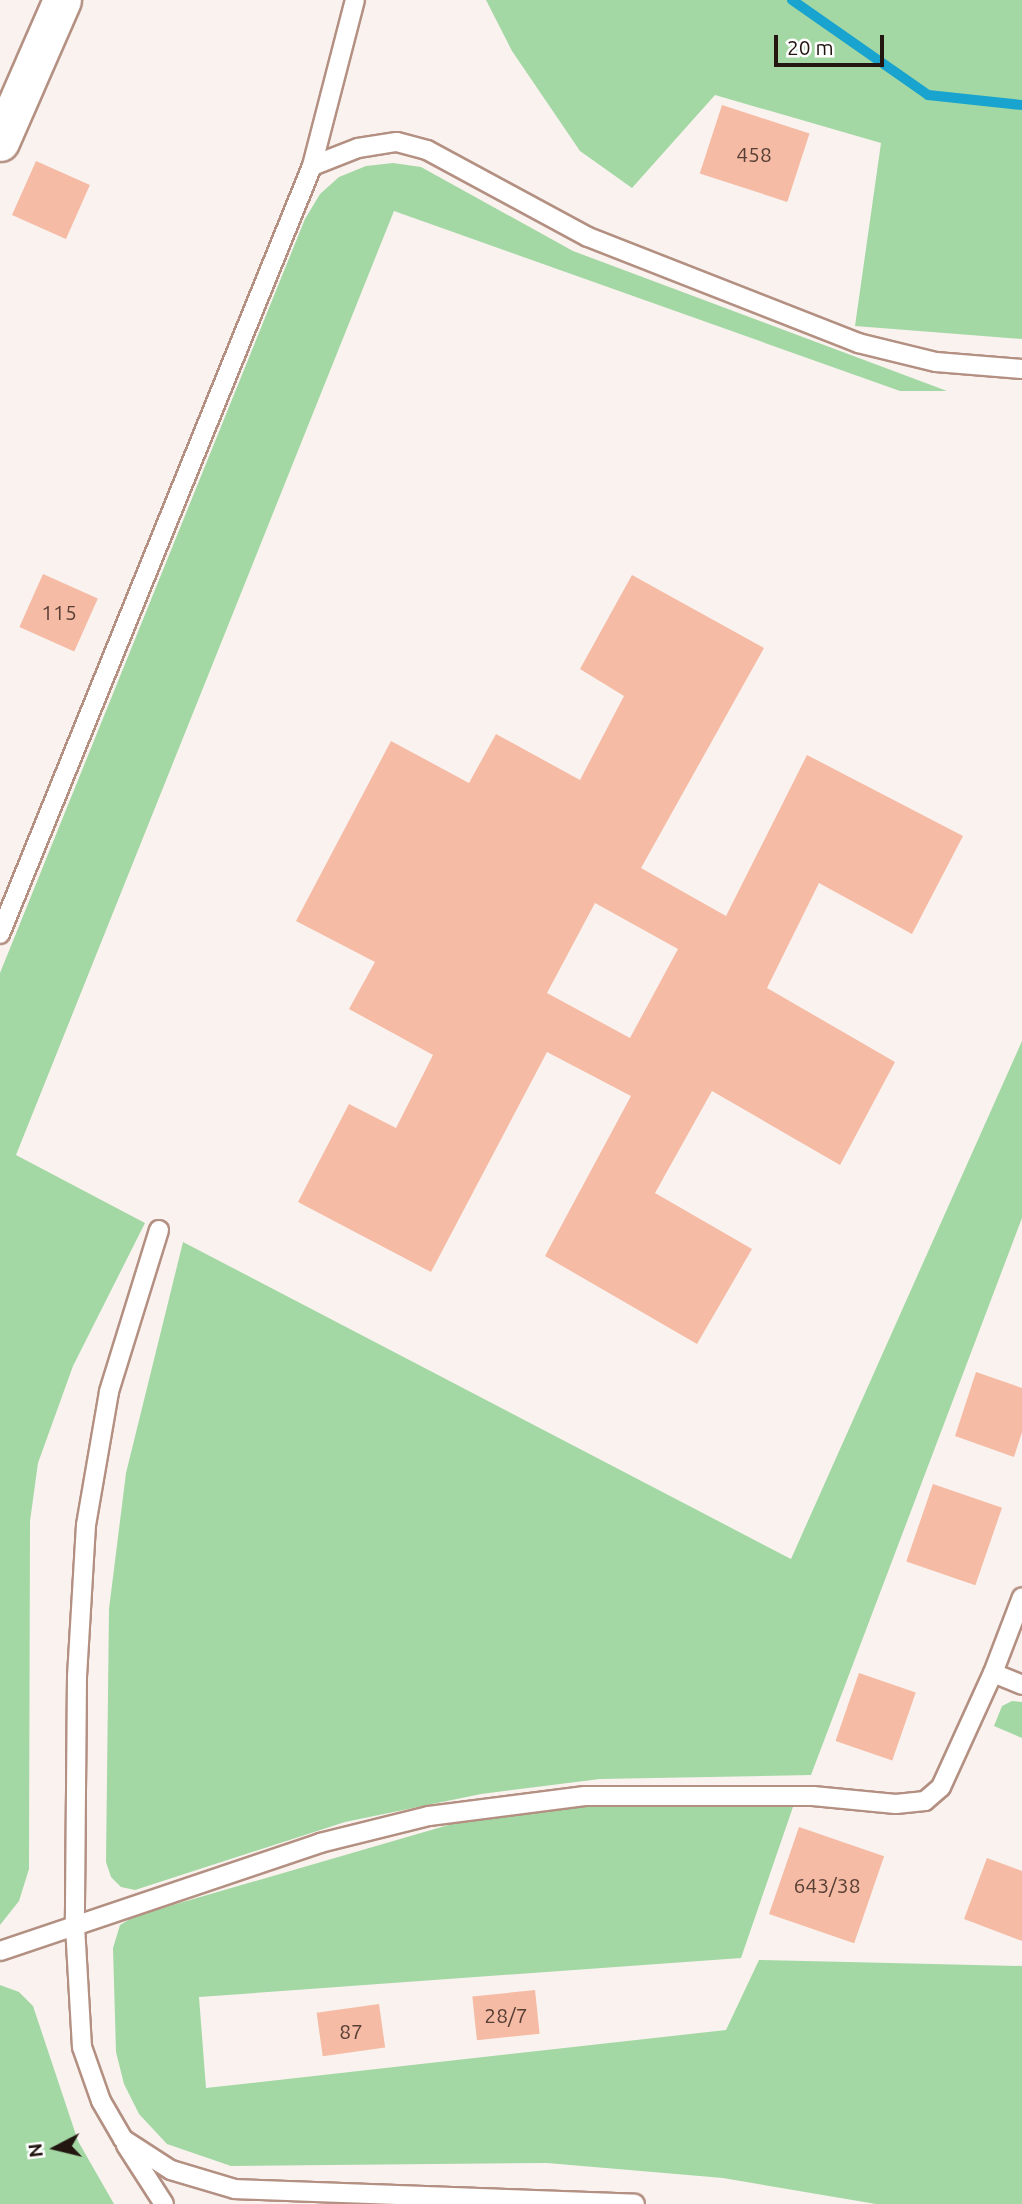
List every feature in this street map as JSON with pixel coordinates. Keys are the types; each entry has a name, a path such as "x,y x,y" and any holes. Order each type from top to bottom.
{"street":[{"path":"0,142 62,0"}],"lane":[{"path":"0,934 312,166 355,0"},
{"path":"312,166 358,148 397,142 427,150 588,237 858,343 936,362 1022,369"},
{"path":"159,1230 109,1392 86,1525 78,1676 75,1926 82,2047 101,2101 164,2204"},
{"path":"0,1951 320,1843 429,1816 585,1796 925,1801 942,1787 993,1673 1022,1597"},
{"path":"993,1673 1022,1685"},
{"path":"122,2139 171,2170 235,2189 635,2204"}],"green space":[{"path":"486,0 1022,0 1022,339 855,326 881,143 715,95 632,188 580,151 512,51"},
{"path":"393,163 421,167 573,251 947,391 900,391 394,211 16,1155 145,1223 73,1366 38,1463 30,1521 29,1869 19,1901 0,1925 0,973 305,219 320,194 339,177 366,166"},
{"path":"1022,1041 1022,1218 811,1775 600,1779 481,1794 345,1822 135,1890 121,1887 111,1877 106,1862 109,1609 126,1473 183,1242 791,1559"},
{"path":"1012,1701 1022,1702 1022,1738 994,1726 1002,1706"},
{"path":"598,1804 794,1804 741,1958 199,1997 206,2088 726,2030 759,1960 1022,1966 1022,2204 876,2204 723,2178 547,2163 231,2166 167,2144 139,2114 124,2084 116,2052 113,1948 120,1925 135,1916 469,1819"},
{"path":"0,1985 19,1992 33,2006 78,2141 114,2204 0,2204"}],"building":[{"path":"722,105 809,133 787,202 700,173"},
{"path":"36,161 90,185 66,239 12,215"},
{"path":"43,574 98,598 74,651 19,627"},
{"path":"632,575 764,648 641,868 726,916 807,755 963,836 912,934 819,883 767,988 895,1062 840,1165 712,1091 655,1193 752,1249 697,1344 545,1256 631,1096 547,1052 431,1272 298,1202 349,1104 396,1128 433,1055 349,1009 375,962 296,921 391,741 469,783 496,734 580,780 624,696 580,669","holes":["595,903 678,949 630,1038 547,993"]},
{"path":"976,1372 1022,1388 1022,1432 1014,1457 955,1436"},
{"path":"933,1484 1002,1508 975,1585 906,1562"},
{"path":"859,1673 916,1693 892,1761 836,1741"},
{"path":"799,1827 884,1856 854,1943 769,1914"},
{"path":"987,1858 1022,1871 1022,1941 964,1919"},
{"path":"535,1990 540,2034 477,2040 472,1997"},
{"path":"379,2004 385,2048 323,2056 317,2013"}],"waterway":[{"path":"792,0 928,95 1022,105"}]}
